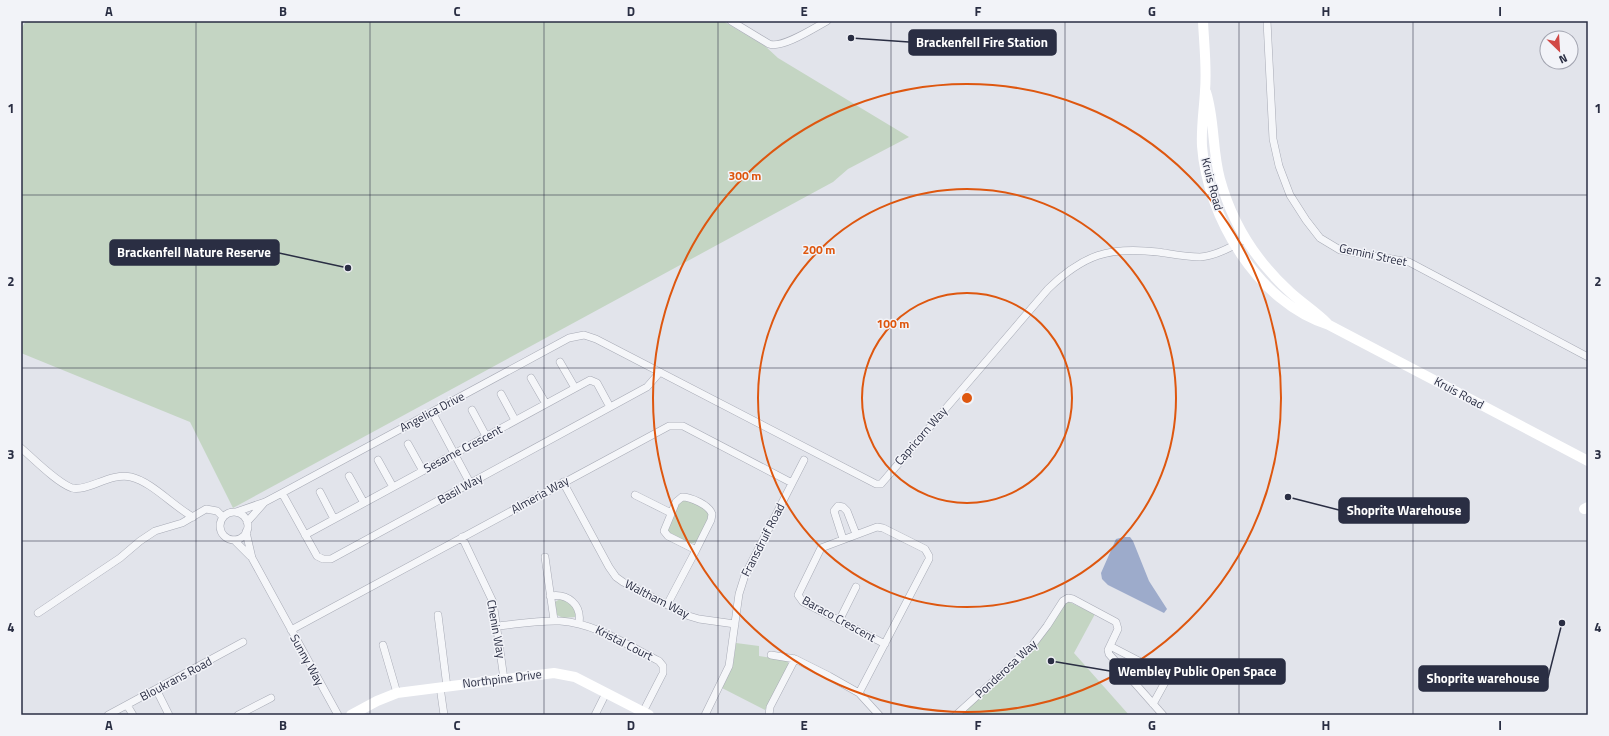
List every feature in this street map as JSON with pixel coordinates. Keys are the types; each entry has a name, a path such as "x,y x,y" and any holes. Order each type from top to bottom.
{"street":[{"path":"731,21 769,44 777,45 827,21"},
{"name":"Kruis Road","path":"1203,21 1205,90 1201,117 1202,147 1207,175 1221,219 1234,245 1266,284 1288,304 1314,320 1329,325 1588,461"},
{"name":"Gemini Street","path":"1267,21 1273,139 1279,166 1290,195 1320,238 1340,250 1409,262 1588,356"},
{"name":"Kruis Road","path":"1205,90 1211,106 1214,150 1220,179 1245,239 1271,272 1290,292 1329,325"},
{"path":"1234,245 1245,239"},
{"name":"Capricorn Way","path":"584,335 596,338 876,484 881,484 1048,289 1080,262 1094,256 1119,250 1137,249 1201,257 1213,254 1234,245"},
{"name":"Angelica Drive","path":"265,502 569,338 584,335"},
{"path":"560,362 575,388"},
{"name":"Basil Way","path":"282,493 317,556 323,559 331,559 646,387 660,372"},
{"path":"531,378 546,404"},
{"name":"Sesame Crescent","path":"305,535 590,380 594,381 610,407"},
{"path":"501,394 515,420"},
{"path":"472,410 486,436"},
{"path":"432,412 470,483"},
{"name":"Almeria Way","path":"291,630 661,428 673,425 683,426 792,482"},
{"path":"408,444 423,471"},
{"path":"21,448 63,483 73,488 86,486 118,476 131,477 141,480 193,517"},
{"path":"378,460 393,487"},
{"name":"Fransdruif Road","path":"705,715 730,666 739,594 744,575 804,460"},
{"path":"349,476 364,503"},
{"name":"Waltham Way","path":"563,482 612,572 623,582 695,618 735,624"},
{"path":"320,492 334,519"},
{"path":"635,494 671,513"},
{"path":"667,605 696,550 711,520 711,511 708,508 684,497 677,500 664,527 665,533 696,550"},
{"path":"252,558 234,540 222,534 220,525 223,517 232,512 265,502"},
{"path":"247,522 265,502"},
{"path":"843,540 834,516 834,511 838,506 843,506 847,511 856,534"},
{"path":"38,613 120,558 140,541 155,531 182,523 201,511 209,509 217,511 223,517"},
{"path":"236,512 245,517 247,522 246,532 252,558"},
{"name":"Baraco Crescent","path":"859,693 885,644 928,560 929,554 925,549 883,528 874,528 823,547 819,551 798,595 801,601 885,644"},
{"path":"234,540 239,539 246,532"},
{"name":"Chenin Way","path":"462,537 490,594 498,626 504,679"},
{"path":"545,557 554,620"},
{"name":"Sunny Way","path":"252,558 338,715"},
{"path":"839,621 856,587"},
{"name":"Kristal Court","path":"550,596 563,596 574,603 580,614 579,623"},
{"name":"Ponderosa Way","path":"956,715 1027,651 1048,626 1061,603 1065,599 1073,599 1116,622 1118,630 1110,646"},
{"path":"438,615 444,715"},
{"name":"Kristal Court","path":"498,626 554,620 579,623 592,627 659,660 662,664 663,674 646,713"},
{"name":"Bloukrans Road","path":"108,715 243,642"},
{"path":"383,645 397,693"},
{"path":"1163,715 1110,655 1108,652 1110,646 1168,676"},
{"path":"771,655 795,658 859,693 879,715"},
{"path":"769,715 770,707 795,658"},
{"path":"1153,704 1174,666"},
{"name":"Northpine Drive","path":"351,715 377,701 397,693 561,673 575,677 646,713"},
{"path":"156,689 170,715"},
{"path":"595,715 606,693"},
{"path":"238,715 271,698"},
{"path":"127,705 133,715"}],"green space":[{"path":"26,21 723,21 765,46 778,58 909,137 848,169 833,182 233,508 190,422 21,353 21,29"},
{"path":"683,500 688,500 708,511 708,519 697,541 694,543 688,543 668,532 672,515"},
{"path":"560,599 569,602 576,611 575,617 563,618 557,615 555,602"},
{"path":"1067,601 1095,614 1074,653 1129,715 960,715 1025,658 1033,649 1063,604"},
{"path":"736,643 759,646 759,656 786,660 788,662 788,666 765,710 722,688 733,665"}],"water":[{"path":"1130,537 1133,541 1149,581 1167,609 1164,613 1108,585 1102,579 1101,573 1116,539"}],"place":[{"name":"Brackenfell Fire Station","path":"851,38"},
{"name":"Brackenfell Nature Reserve","path":"348,268"},
{"name":"Shoprite Warehouse","path":"1288,497"},
{"name":"Shoprite warehouse","path":"1562,623"},
{"name":"Wembley Public Open Space","path":"1051,661"}]}
